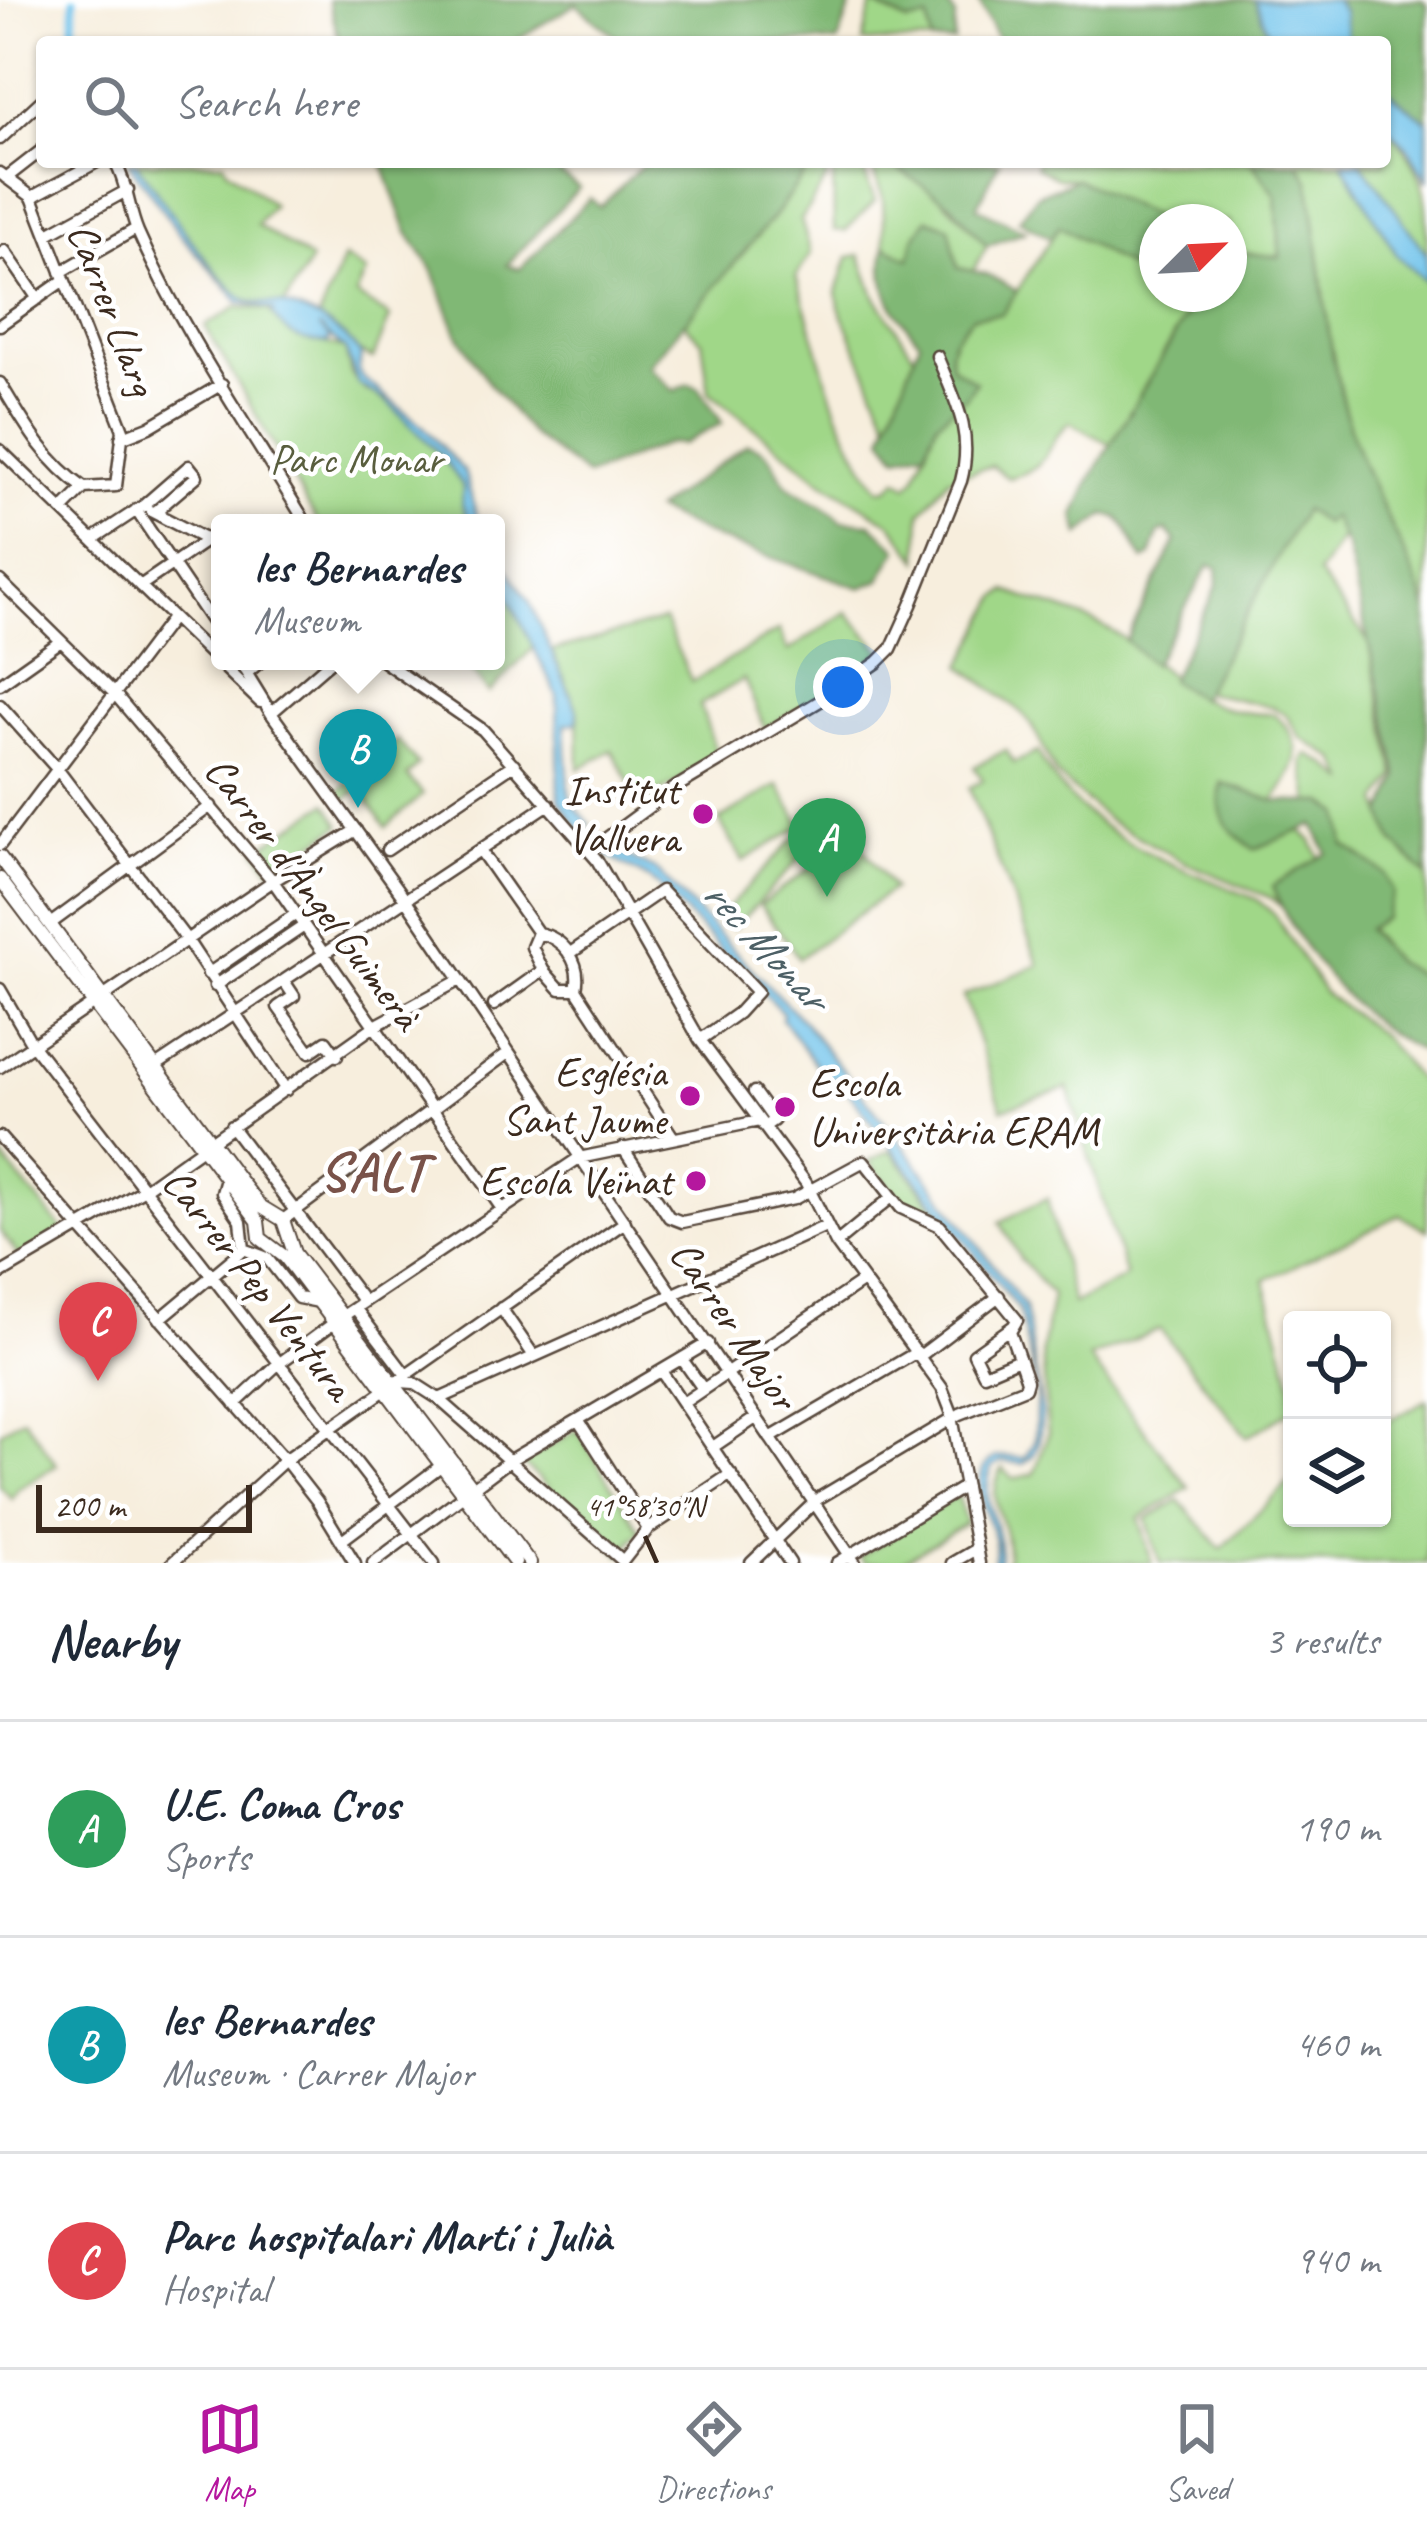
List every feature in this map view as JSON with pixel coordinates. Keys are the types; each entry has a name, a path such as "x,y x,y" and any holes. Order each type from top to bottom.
{"main road":[{"path":"0,858 207,1144 256,1202 278,1220 294,1253 349,1312 515,1563"},
{"path":"0,879 157,1066 226,1179 278,1220"},
{"path":"268,1243 278,1220"},
{"path":"278,1220 259,1235 285,1257 319,1302 349,1312"},
{"path":"395,1383 442,1466 530,1563"}],"street":[{"path":"0,139 36,106"},
{"path":"3,176 36,154"},
{"path":"32,196 86,168"},
{"path":"118,168 136,229 301,514"},
{"name":"Carrer Llarg","path":"3,176 32,196 123,430 116,486 84,488"},
{"path":"48,234 128,190"},
{"path":"0,325 63,276 136,229"},
{"path":"3,253 38,298"},
{"path":"591,849 676,787 878,662 891,649 961,481 966,458 963,416 938,356"},
{"path":"0,382 33,439 84,488 63,509"},
{"path":"122,438 222,384"},
{"name":"Carrer Major","path":"0,450 211,654"},
{"path":"93,539 144,510"},
{"path":"144,510 211,542"},
{"path":"144,510 171,565 211,621"},
{"path":"140,586 207,540"},
{"name":"Carrer d'Àngel Guimerà","path":"0,581 114,693 273,881 502,1210"},
{"path":"0,845 172,617"},
{"path":"0,684 61,641"},
{"name":"Carrer Major","path":"227,670 272,713"},
{"name":"Carrer Major","path":"246,670 852,1558"},
{"path":"248,673 251,670"},
{"path":"272,713 321,670"},
{"path":"396,670 483,730 591,849 700,1040 809,1190 836,1243 942,1388 979,1563"},
{"path":"0,704 58,770 187,940 286,1090"},
{"path":"387,850 514,764"},
{"path":"157,1066 549,803"},
{"path":"50,924 212,806"},
{"path":"0,1067 356,830"},
{"path":"480,850 538,933 555,939 569,954 578,974 575,989 673,1137"},
{"path":"569,954 661,891 757,992 738,1013 700,1040"},
{"path":"208,974 296,914"},
{"path":"215,986 304,926"},
{"path":"538,933 532,947 543,970 560,989 575,989"},
{"path":"494,1005 543,970"},
{"path":"0,1274 143,1190 374,1027 460,980"},
{"path":"284,981 294,996 278,1007 310,1052 326,1041 337,1057"},
{"name":"Carrer Pep Ventura","path":"0,989 32,1044 434,1563"},
{"path":"278,1220 508,1053"},
{"path":"236,1404 279,1364 349,1312 579,1158 774,1120 754,1092"},
{"path":"231,1126 278,1220 349,1312 395,1383"},
{"path":"0,1138 285,1460 355,1563"},
{"path":"623,1148 675,1220 794,1199 864,1161 901,1208 940,1226 1017,1321 974,1354 984,1374 1019,1359"},
{"path":"226,1179 222,1193 241,1221 244,1249"},
{"path":"836,1243 892,1197"},
{"path":"172,1563 285,1460 625,1222"},
{"path":"439,1399 826,1226"},
{"path":"160,1318 244,1249"},
{"path":"244,1249 267,1258 298,1298 319,1302"},
{"path":"683,1403 863,1281"},
{"path":"770,1438 918,1354 999,1296"},
{"path":"501,1308 534,1356"},
{"path":"751,1563 815,1506 952,1418 1024,1388 1027,1382 1012,1327"},
{"path":"373,1563 510,1460 707,1343"},
{"path":"682,1359 703,1389"},
{"path":"661,1371 790,1563"},
{"path":"395,1383 414,1382 439,1399 623,1562 648,1528 730,1474"},
{"path":"713,1447 757,1417"},
{"path":"578,1420 648,1528"},
{"path":"342,1540 442,1466"},
{"path":"837,1563 964,1486"},
{"path":"952,1563 976,1549"}],"green space":[{"path":"328,0 853,0 840,36 615,36 576,4 522,36 338,36"},
{"path":"874,0 944,0 955,15 954,36 931,36 928,19 908,22 872,4"},
{"path":"978,0 1255,0 1270,36 996,36"},
{"path":"1335,0 1422,0 1427,6 1427,121 1391,94 1391,36 1347,36 1343,11"},
{"path":"872,4 907,22 928,18 931,36 864,36"},
{"path":"1391,133 1422,184 1427,255 1365,168 1391,168"},
{"path":"140,168 226,168 273,205 257,225 311,260 284,305 259,303 234,291"},
{"path":"384,168 560,168 559,173 579,188 507,265 520,269 590,198 600,207 640,168 809,168 648,366 674,391 688,384 699,388 722,423 682,444 668,443 587,476 532,435 488,382 457,333 432,269 407,231"},
{"path":"809,168 824,168 827,178 801,220 811,253 796,277 837,411 879,489 898,479 908,486 915,478 937,422 975,383 951,366 954,338 973,316 1002,314 1059,226 1139,273 1139,312 1188,312 1111,445 1070,422 1039,463 1022,474 1008,478 992,466 949,478 921,513 919,560 891,523 825,483 709,392 702,341 684,323"},
{"path":"833,168 862,168 875,201 845,231 834,230"},
{"path":"872,168 896,168 935,192 987,246 973,271 958,268 928,219 914,239 910,260 885,246 883,198"},
{"path":"896,168 996,168 977,207 1025,231 987,246 951,204"},
{"path":"1038,168 1256,168 1276,195 1280,258 1247,253 1247,204 1139,204 1139,210 1077,179 1058,178"},
{"path":"1256,168 1301,168 1309,180 1329,334 1349,425 1427,611 1427,876 1393,841 1383,814 1399,777 1347,548 1332,517 1324,524 1304,509 1200,699 1170,680 1218,584 1217,567 1209,565 1153,665 1126,641 1176,541 1166,530 1159,533 1151,556 1144,560 1117,517 1105,515 1080,535 1075,516 1090,480 1188,312 1247,312 1247,253 1280,257 1276,195"},
{"path":"1301,168 1346,168 1397,255 1427,283 1427,611 1349,425 1329,334 1309,181"},
{"path":"1077,179 1139,210 1139,273 1059,226 1051,238 1019,220 1037,195"},
{"path":"927,219 949,227 958,268 987,274 1017,291 1002,314 973,316 958,333 950,351 951,366 976,382 937,422 926,450 898,456 883,437 920,341 889,298 883,274 885,246 910,259 914,239"},
{"path":"860,255 875,296 916,358 889,423 839,307 837,292 848,257"},
{"path":"344,258 366,272 356,295 390,317 373,359 318,319"},
{"name":"Parc Monar","path":"237,307 268,310 296,334 345,349 351,374 365,390 386,401 417,429 460,479 466,514 313,514 205,326"},
{"path":"747,444 768,454 798,493 841,521 871,523 898,549 880,580 861,588 720,540 655,510"},
{"path":"1304,508 1332,516 1342,537 1318,574 1368,641 1396,776 1379,802 1393,841 1427,876 1427,980 1395,962 1367,928 1385,875 1344,845 1325,803 1311,805 1303,762 1307,754 1349,783 1336,759 1301,738 1286,715 1273,707 1204,692"},
{"name":"Parc Monar","path":"505,590 534,647 489,693 471,670 505,670"},
{"path":"1007,591 1107,628 1205,700 1246,713 1274,714 1285,726 1296,757 1274,801 1222,783 1254,849 1300,830 1312,841 1320,859 1273,885 1281,906 1109,821 1056,774 1021,712 962,666 998,597"},
{"path":"847,612 882,651 847,679 765,729 744,679 700,705 718,757 641,804 612,750 579,769 578,711 552,651 664,620 692,682 779,630 788,651"},
{"path":"397,740 418,765 407,776 423,794 386,827 360,789 340,802 335,795"},
{"path":"1006,750 1014,763 1038,752 1055,781 1103,826 1163,860 1256,899 1274,914 1324,993 1382,1036 1427,1090 1427,1230 1400,1215 1265,1280 1283,1351 1283,1415 1247,1437 1160,1329 1089,1358 1189,1488 1139,1518 1152,1563 1006,1563 997,1480 1003,1468 1013,1479 1034,1474 1048,1434 1042,1351 1052,1295 1021,1260 1000,1222 1047,1198 1073,1304 1126,1277 1068,1088 1002,1109 963,996 1039,965 969,788 983,780 974,767"},
{"path":"1222,783 1274,801 1325,803 1340,813 1345,845 1385,874 1393,892 1385,918 1367,929 1395,962 1427,980 1427,1054 1377,1025 1355,1006 1316,962 1284,912 1272,886 1327,853 1314,825 1254,849 1225,822 1220,805"},
{"path":"778,785 802,826 743,861 719,820"},
{"path":"327,803 341,825 272,871 257,850"},
{"path":"827,804 840,816 733,929 720,916"},
{"path":"854,836 893,889 799,958 760,905"},
{"path":"891,1150 941,1220 903,1203 869,1161"},
{"path":"0,1155 64,1231 19,1257 0,1231"},
{"path":"1427,1400 1427,1563 1160,1563 1146,1519 1179,1500 1221,1549 1283,1489 1283,1527 1391,1527 1391,1419"},
{"path":"23,1417 57,1465 18,1489 12,1499 0,1486 0,1432"},
{"path":"577,1430 640,1530 621,1555 522,1463"},
{"path":"957,1495 966,1523 900,1563 865,1563 860,1556"}],"water":[{"path":"1255,0 1335,0 1343,11 1347,36 1270,36"},
{"path":"1391,94 1427,121 1427,182 1409,149 1391,131"},
{"path":"132,168 140,168 236,292 251,302 306,313 354,346 361,355 363,378 424,427 464,471 476,514 466,514 463,486 442,456 386,401 358,384 345,349 330,336 328,343 296,337 278,322 274,310 239,302 178,232"},
{"path":"1346,168 1365,168 1427,255 1427,283 1397,255"},
{"path":"505,565 529,601 578,712 577,723 565,724 571,802 590,824 581,831 559,800 557,695 505,590"},
{"path":"598,833 619,852 657,871 805,1023 1025,1307 1042,1412 1039,1442 1023,1464 1002,1461 992,1467 988,1494 998,1538 998,1563 993,1563 995,1542 983,1505 982,1472 997,1457 1025,1458 1035,1440 1037,1389 1019,1310 836,1076 827,1080 782,1019 783,1013 657,885 589,841"}],"waterway":[{"name":"rec Monar","path":"73,36 74,0"}],"place":[{"name":"les Bernardes","path":"358,808"},
{"name":"Institut Vallvera","path":"703,814"},
{"name":"U.E. Coma Cros","path":"827,897"},
{"name":"Església Sant Jaume","path":"690,1096"},
{"name":"Escola Universitària ERAM","path":"785,1107"},
{"name":"Escola Veïnat","path":"696,1181"},
{"name":"Parc hospitalari Martí i Julià","path":"98,1381"}],"district":[{"name":"SALT","path":"374,1172"}]}
